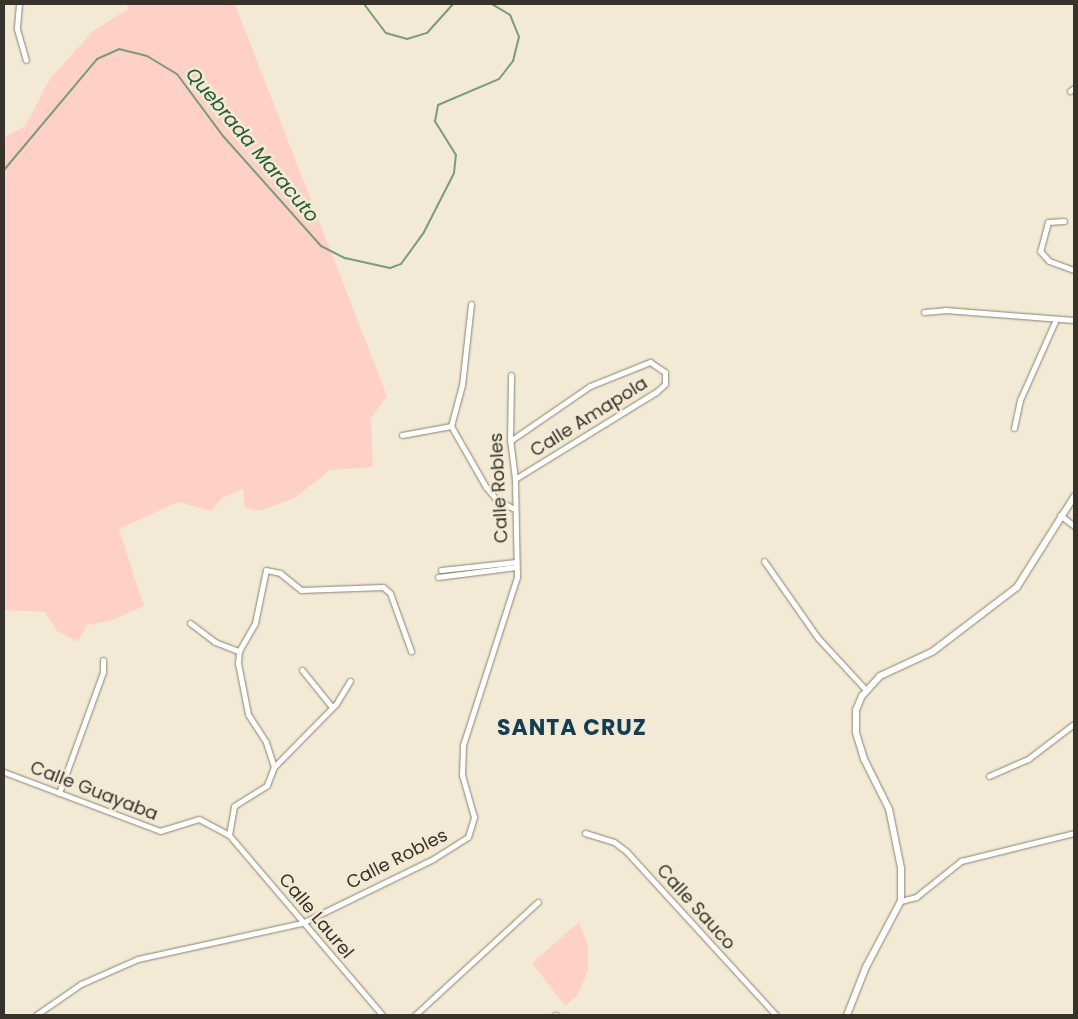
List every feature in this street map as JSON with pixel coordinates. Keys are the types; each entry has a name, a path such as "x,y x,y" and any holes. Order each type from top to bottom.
{"street":[{"path":"19,4 17,29 26,60"},
{"path":"1064,221 1048,222 1040,251 1049,261 1074,270"},
{"path":"471,304 462,385 451,426 486,487 497,500 513,508"},
{"path":"924,312 946,310 1074,320"},
{"path":"1014,428 1020,400 1056,319"},
{"name":"Calle Amapola","path":"510,442 590,386 650,362 665,372 665,384 656,392 515,479"},
{"name":"Calle Robles","path":"36,1015 81,984 138,959 302,923 433,859 468,837 474,817 462,775 463,745 517,577 513,508 515,479 510,442 511,374"},
{"path":"402,435 451,426"},
{"path":"846,1015 866,967 901,902 901,868 889,809 864,759 856,732 856,710 866,690 880,676 932,652 1011,592 1033,564 1060,515 1074,497"},
{"path":"1060,515 1074,526"},
{"path":"764,561 818,638 866,690"},
{"path":"441,570 516,565"},
{"path":"438,577 516,565"},
{"path":"274,767 266,742 248,714 239,651 256,623 266,570 280,573 301,590 383,587 390,593 411,651"},
{"path":"190,623 215,642 239,651"},
{"path":"59,793 103,672 104,660"},
{"path":"302,670 332,707"},
{"path":"229,835 234,806 267,785 274,767 332,707 350,681"},
{"path":"989,776 1028,760 1074,724"},
{"name":"Calle Guayaba","path":"4,772 160,831 199,819 229,835"},
{"path":"901,902 916,897 961,861 1074,832"},
{"name":"Calle Sauco","path":"585,833 614,842 626,851 776,1015"},
{"name":"Calle Laurel","path":"229,835 382,1015"},
{"path":"415,1015 538,902"}],"shaded area":[{"path":"127,4 235,4 387,396 371,418 373,467 330,470 295,498 259,511 245,508 243,489 222,498 212,511 178,502 119,529 144,606 110,621 87,625 78,642 57,631 45,612 4,610 4,137 25,126 50,79 93,31 128,9"},
{"path":"579,922 588,946 588,970 578,995 565,1006 532,963"}],"waterway":[{"name":"Quebrada Maracuto","path":"364,4 386,33 407,39 427,33 453,4"},
{"name":"Quebrada Maracuto","path":"4,170 97,59 119,49 147,56 177,74 223,136 321,246 345,258 390,268 401,264 424,232 454,173 456,155 435,121 438,105 499,79 513,61 519,37 510,15 492,4"}],"district":[{"name":"SANTA CRUZ","path":"572,728"}]}
